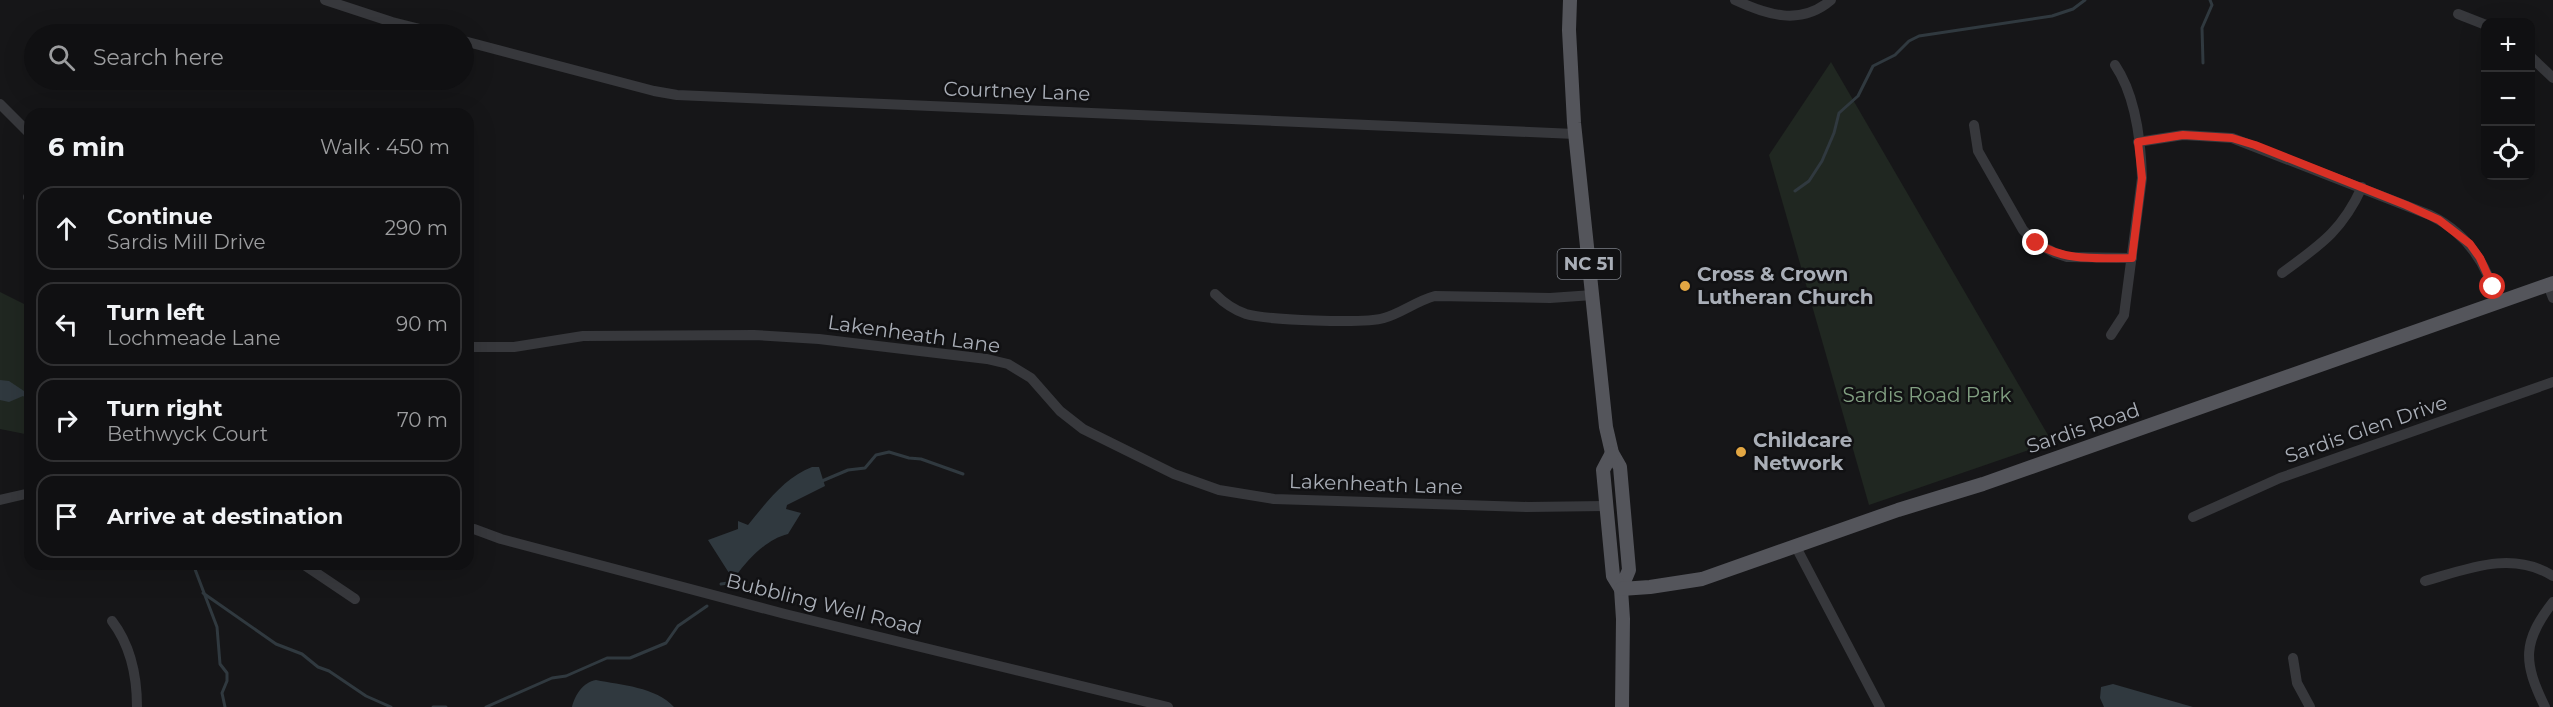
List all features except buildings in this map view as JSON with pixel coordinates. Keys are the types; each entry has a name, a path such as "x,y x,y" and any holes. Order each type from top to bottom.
{"main road":[{"name":"NC 51","path":"1570,0 1569,30 1575,134 1606,427 1612,453 1620,467 1629,570 1621,589 1622,707"},
{"name":"Sardis Road","path":"1621,589 1662,586 1702,579 1898,510 1995,480 2551,284"},
{"name":"NC 51","path":"1612,453 1603,470 1605,506 1613,576 1621,589"}],"street":[{"path":"325,0 400,24"},
{"path":"1734,0 1786,17 1813,12 1831,0"},
{"path":"2458,14 2481,23"},
{"name":"Courtney Lane","path":"474,44 677,95 1575,134"},
{"path":"2535,61 2553,78"},
{"path":"2111,334 2124,315 2142,178 2138,142 2126,82 2115,65"},
{"path":"0,104 24,128"},
{"path":"1974,125 1978,151 2023,230 2036,243 2067,257 2132,258"},
{"path":"2138,142 2183,135 2232,138 2430,215 2451,227 2470,244 2487,272 2498,302"},
{"path":"2282,273 2321,244 2338,228 2362,187"},
{"path":"2551,284 2553,298"},
{"path":"1215,294 1231,307 1246,314 1263,317 1368,320 1384,318 1420,300 1435,296 1593,295"},
{"name":"Lakenheath Lane","path":"474,347 514,346 583,336 754,335 819,339 987,359 1008,364 1031,378 1060,411 1083,429 1174,474 1237,494 1274,499 1516,507 1605,506"},
{"name":"Sardis Glen Drive","path":"2193,517 2280,478 2553,382"},
{"path":"0,500 24,494"},
{"name":"Bubbling Well Road","path":"474,529 501,539 785,614 1168,707"},
{"path":"1796,547 1880,707"},
{"path":"2425,581 2504,562 2536,567 2553,576"},
{"path":"315,570 355,599"},
{"path":"2545,707 2529,669 2528,647 2534,630 2553,602"},
{"path":"112,621 129,647 137,707"},
{"path":"2293,658 2297,682 2310,707"}],"green space":[{"name":"Sardis Road Park","path":"1831,62 2052,442 1869,505 1769,155"},
{"path":"0,292 24,304 24,434 0,429"}],"shaded area":[{"path":"0,380 9,381 24,391 24,397 9,402 0,400"},
{"path":"819,467 825,486 787,505 786,509 801,513 788,534 773,540 759,550 736,576 729,573 708,540 738,529 738,521 748,525 785,484 802,471"},
{"path":"596,680 648,691 667,700 674,707 572,707 580,690 587,683"},
{"path":"2113,684 2193,707 2104,707 2100,698 2101,687"}],"waterway":[{"path":"1795,191 1809,181 1822,161 1834,133 1839,113 1858,96 1873,66 1895,55 1909,41 1919,36 2052,16 2073,9 2085,0"},
{"path":"2203,63 2202,28 2212,5 2210,0"},
{"path":"822,481 848,470 865,468 876,455 889,452 921,459 963,474"},
{"path":"195,570 217,627 220,664 227,673 227,681 222,693 225,707"},
{"path":"721,584 728,583 735,573"},
{"path":"203,593 276,644 302,654 318,667 329,671 366,696 391,707"},
{"path":"486,707 552,678 566,676 607,658 630,658 666,643 678,626 707,606"},
{"path":"433,707 446,707"}],"place":[{"name":"Cross & Crown Lutheran Church","path":"1685,286"},
{"name":"Childcare Network","path":"1741,452"}],"route":[{"path":"2036,243 2067,257 2132,258 2142,178 2138,142 2183,135 2219,136 2255,145 2439,220 2451,227 2470,244 2480,258 2493,287"}]}
